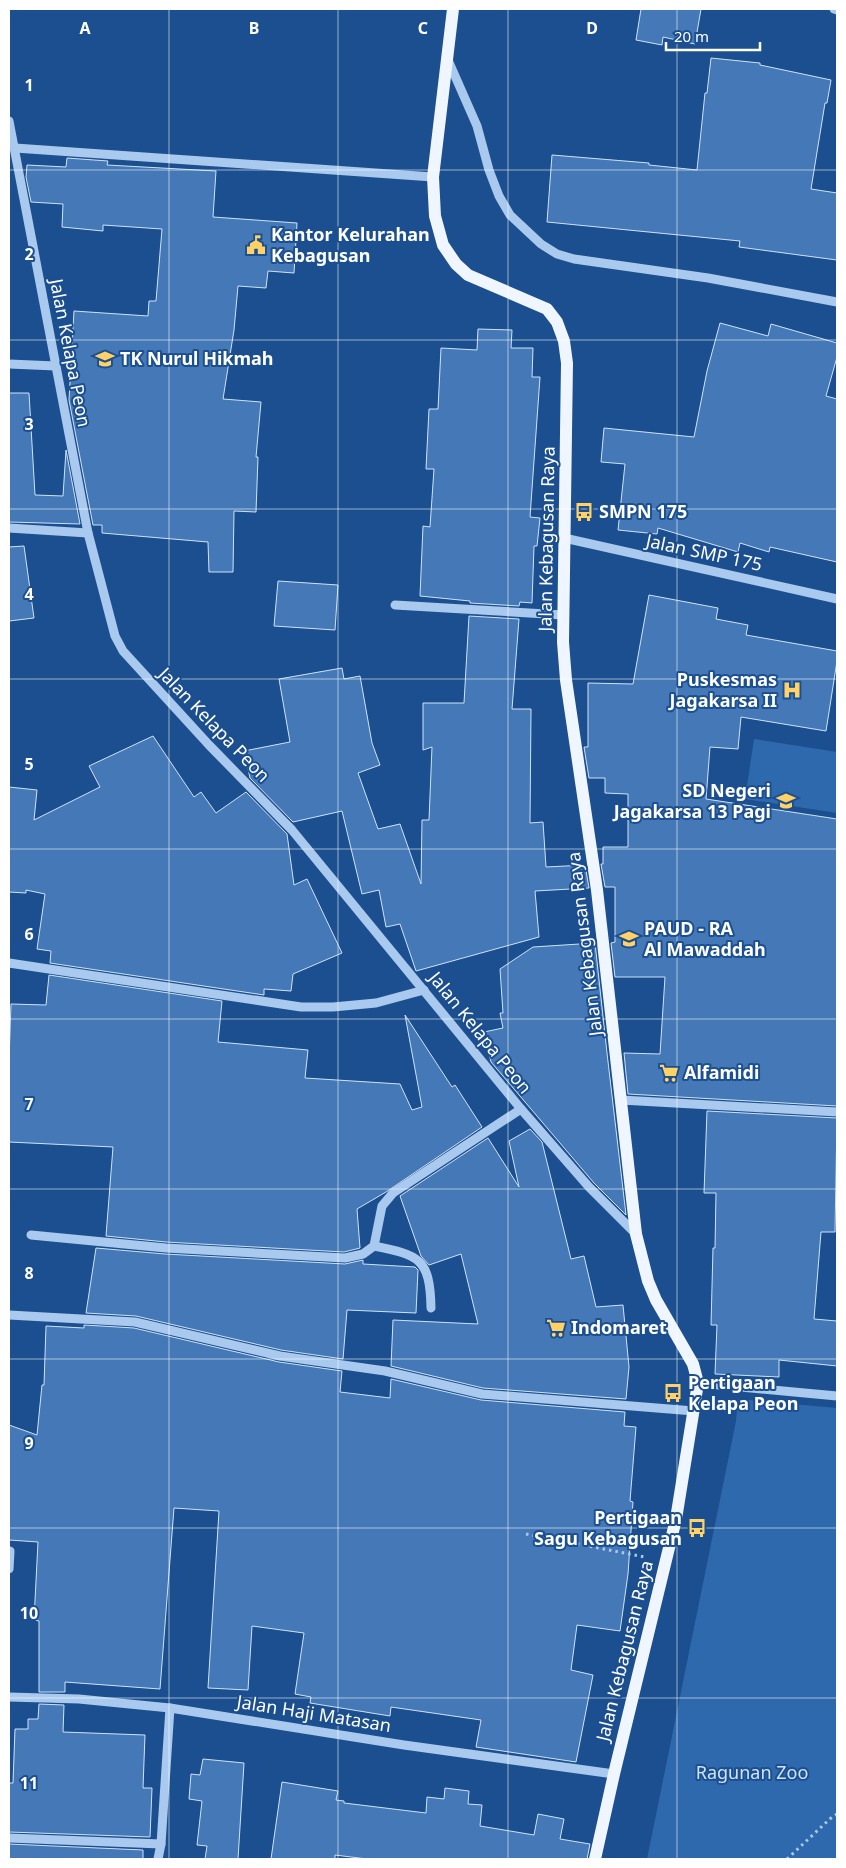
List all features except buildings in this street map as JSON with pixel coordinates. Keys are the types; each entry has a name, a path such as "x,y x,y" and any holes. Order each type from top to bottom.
{"main road":[{"name":"Jalan Kebagusan Raya","path":"453,9 434,177 435,216 443,245 456,264 468,275 547,309 557,322 564,340 567,362 563,616 566,680 597,890 636,1234 648,1281 660,1308 693,1364 698,1383 676,1519 595,1859"}],"street":[{"path":"448,60 478,126 490,170 510,215 541,244 557,254 574,259 708,278 837,302"},
{"name":"Jalan Kelapa Peon","path":"9,121 88,533 115,636 123,651 203,738 292,830 521,1109 589,1187 636,1234"},
{"path":"14,148 434,177"},
{"path":"9,178 20,179"},
{"path":"9,364 56,366"},
{"path":"9,528 88,533"},
{"name":"Jalan SMP 175","path":"564,538 837,599"},
{"path":"395,605 563,616"},
{"path":"9,963 301,1007 333,1007 376,1003 424,990"},
{"path":"621,1100 837,1112"},
{"path":"31,1235 166,1248 345,1258 363,1254 374,1246 382,1206 393,1193 521,1109"},
{"path":"374,1246 401,1252 417,1259 426,1270 431,1287 431,1308"},
{"path":"9,1315 134,1322 280,1356 385,1371 482,1394 694,1411"},
{"path":"698,1383 837,1396"},
{"path":"9,1569 10,1551"},
{"name":"Jalan Haji Matasan","path":"9,1697 79,1700 170,1708 404,1745 614,1774"},
{"path":"158,1859 161,1844 170,1708"},
{"path":"9,1838 161,1844"}],"path":[{"path":"526,1534 665,1560"},
{"path":"787,1859 837,1814"}],"green space":[{"path":"754,739 837,752 837,813 745,799"},
{"name":"Ragunan Zoo","path":"738,1399 837,1408 837,1859 647,1859 736,1421"}],"place":[{"name":"Kantor Kelurahan Kebagusan","path":"256,245"},
{"name":"TK Nurul Hikmah","path":"105,359"},
{"name":"SMPN 175","path":"584,512"},
{"name":"Puskesmas Jagakarsa II","path":"792,690"},
{"name":"SD Negeri Jagakarsa 13 Pagi","path":"786,801"},
{"name":"PAUD - RA Al Mawaddah","path":"629,939"},
{"name":"Alfamidi","path":"669,1073"},
{"name":"Indomaret","path":"556,1328"},
{"name":"Pertigaan Kelapa Peon","path":"673,1393"},
{"name":"Pertigaan Sagu Kebagusan","path":"697,1528"}]}
